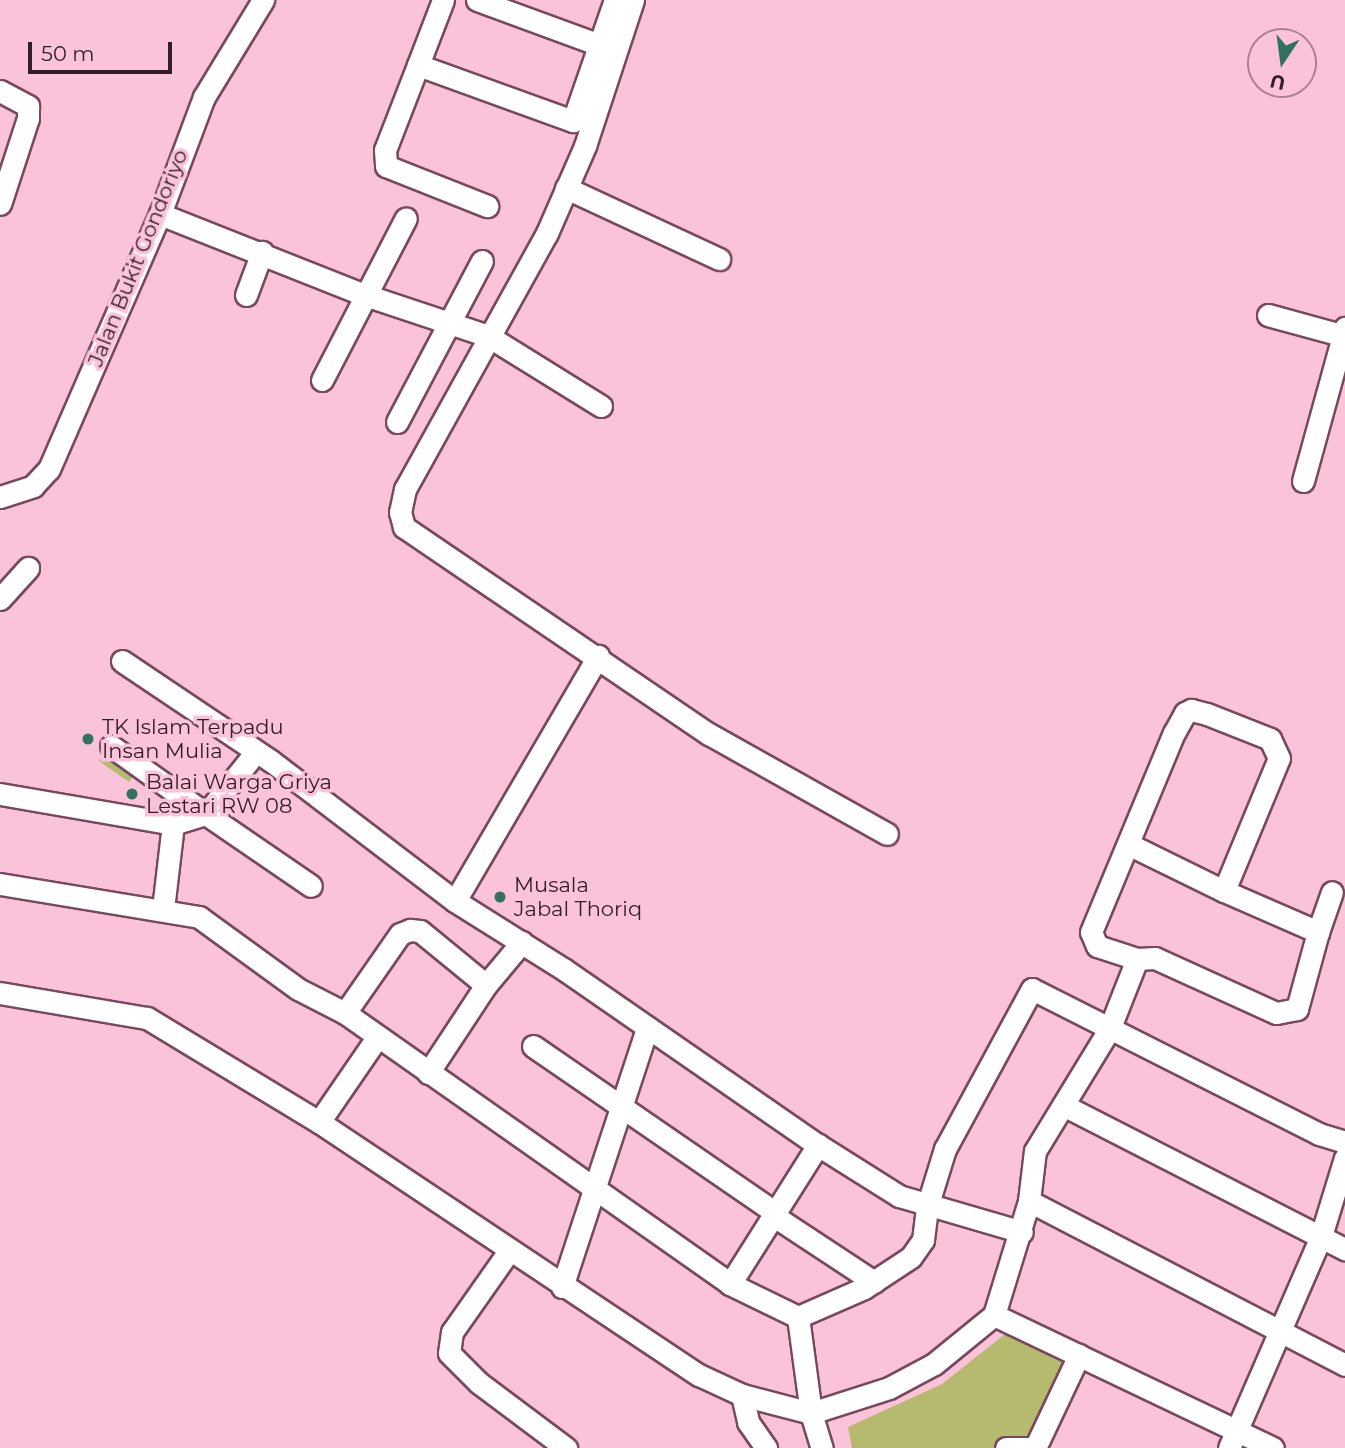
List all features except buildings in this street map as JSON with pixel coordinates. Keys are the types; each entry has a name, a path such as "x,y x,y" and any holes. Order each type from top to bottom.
{"street":[{"name":"Jalan Bukit Gondoriyo","path":"0,498 33,486 50,469 160,214 204,97 263,0"},
{"path":"443,0 385,150 386,166 487,206"},
{"path":"477,0 600,45"},
{"path":"418,65 573,121 615,0"},
{"path":"633,0 566,188 547,233 405,489 400,512 404,527 598,656 709,734 887,834"},
{"path":"0,91 28,106 0,204"},
{"path":"566,188 719,259"},
{"path":"160,214 262,252 365,295 447,325 488,336 601,405"},
{"path":"322,380 406,218"},
{"path":"246,295 262,252"},
{"path":"397,422 482,261"},
{"path":"1268,315 1344,333 1303,481"},
{"path":"0,599 28,568"},
{"path":"455,901 598,656"},
{"path":"122,661 255,753 271,761 455,901 522,942 818,1145 899,1196 927,1207 1021,1232"},
{"path":"1224,891 1279,758 1270,739 1207,714 1185,713 1091,932 1097,946 1136,960 1154,958 1276,1013 1291,1013 1297,1009 1332,892"},
{"path":"111,746 311,886"},
{"path":"0,794 173,824 206,814 255,753"},
{"path":"163,909 173,824"},
{"path":"1128,844 1224,891 1318,932"},
{"path":"0,884 199,917 298,989 345,1013 730,1284 798,1317"},
{"path":"345,1013 400,933 410,930 420,932 486,985"},
{"path":"428,1073 486,985 522,942"},
{"path":"0,993 147,1018 319,1122 562,1287 699,1375 742,1395 811,1413 889,1388 934,1364 994,1315 1029,1201 1035,1151 1109,1030 1136,960"},
{"path":"798,1317 874,1282 911,1257 923,1240 927,1207 945,1149 1032,989 1320,1134 1345,1142"},
{"path":"562,1287 592,1189 624,1108 647,1029"},
{"path":"319,1122 378,1036"},
{"path":"533,1046 874,1282"},
{"path":"1063,1105 1345,1249"},
{"path":"730,1284 818,1145"},
{"path":"1233,1439 1321,1236 1345,1158"},
{"path":"1029,1201 1345,1365"},
{"path":"509,1251 452,1332 449,1353 479,1383 566,1448"},
{"path":"994,1315 1079,1355 1233,1439 1273,1448"},
{"path":"798,1317 811,1413 822,1448"},
{"path":"1006,1448 1034,1448 1079,1355"},
{"path":"742,1395 748,1422 766,1448"}],"green space":[{"path":"108,748 138,769 129,782 99,761"},
{"path":"1010,1330 1083,1361 1055,1425 994,1448 852,1448 848,1427 942,1384"}],"place":[{"name":"TK Islam Terpadu Insan Mulia","path":"88,739"},
{"name":"Balai Warga Griya Lestari RW 08","path":"132,794"},
{"name":"Musala Jabal Thoriq","path":"500,897"}]}
